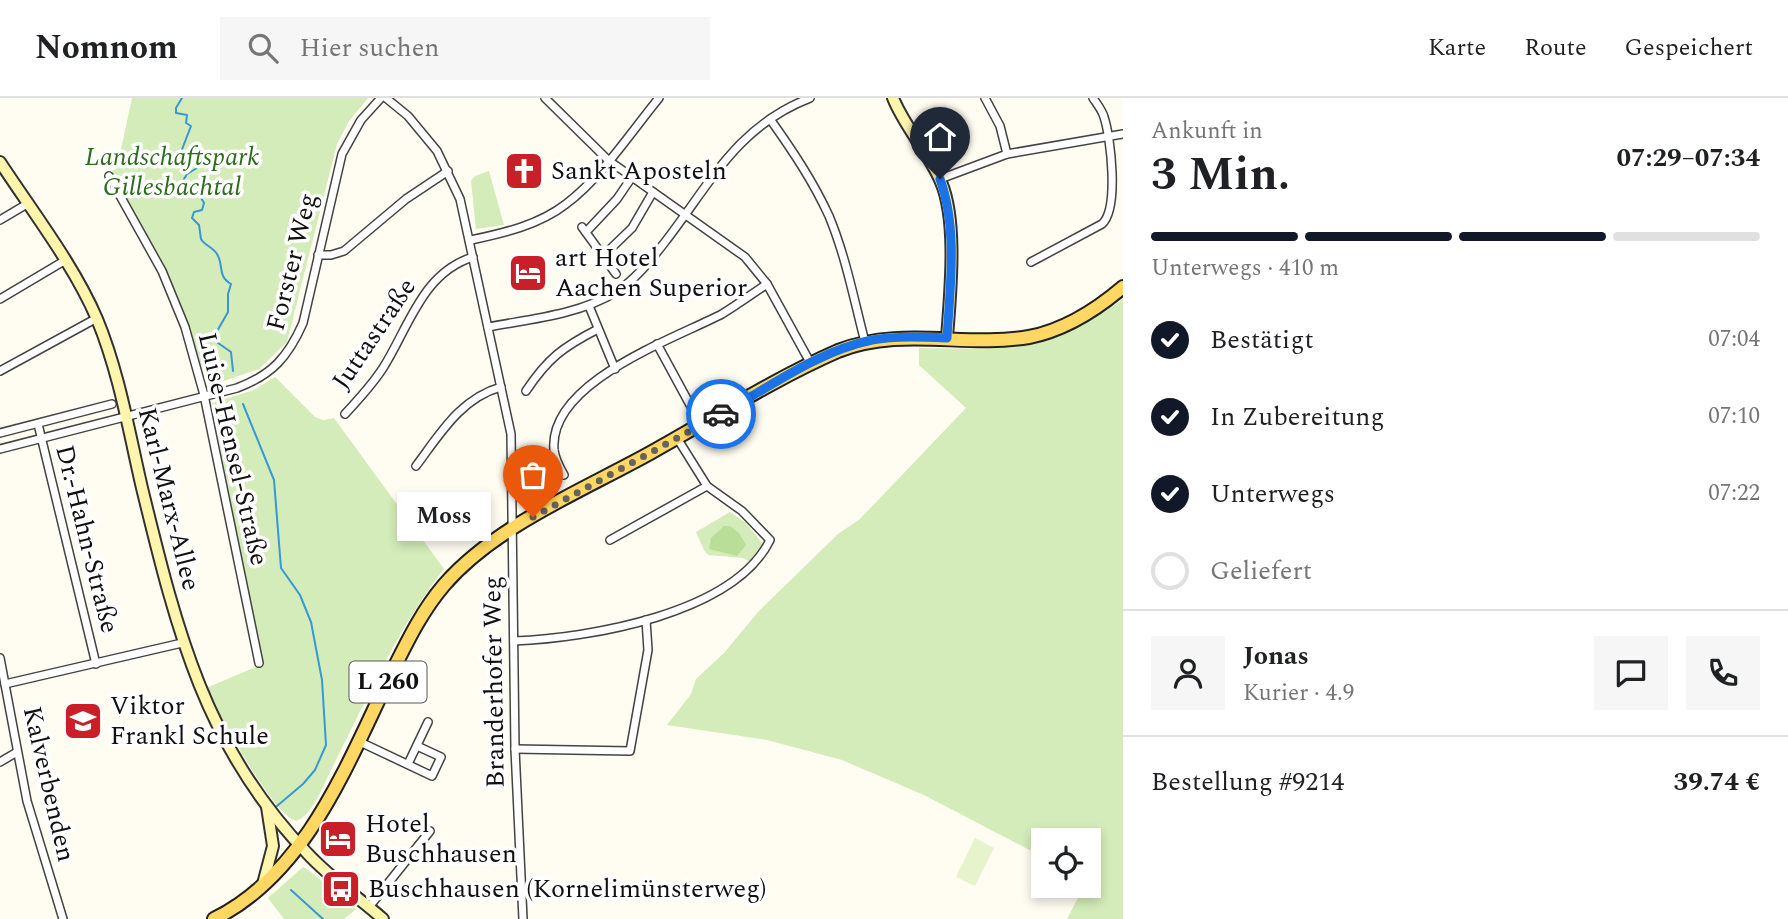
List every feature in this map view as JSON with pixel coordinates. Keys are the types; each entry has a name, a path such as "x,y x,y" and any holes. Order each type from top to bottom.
{"main road":[{"name":"L 260","path":"214,919 262,887 300,844 358,741 411,634 433,599 474,556 514,529 811,364 865,342 890,338 1020,338 1046,332 1086,314 1123,287"}],"street":[{"name":"Branderhofer Weg","path":"384,98 426,136 448,171 460,199 511,434 515,749 523,919"},
{"name":"Forster Weg","path":"0,449 125,419 136,413 254,382 272,370 292,349 303,323 342,154 361,120 384,98"},
{"path":"545,98 608,160 745,257 767,284 811,364"},
{"path":"471,240 505,233 566,205 584,188 659,98"},
{"path":"488,327 589,306 618,290 639,271 743,140 770,118 810,98"},
{"path":"893,98 940,179 946,195 950,223 947,338"},
{"path":"985,98 1000,126 1007,154"},
{"path":"1031,262 1096,228 1108,217 1111,209 1110,139 1104,113 1093,98"},
{"path":"770,118 806,172 829,216 847,267 865,342"},
{"path":"940,179 1007,154 1110,139 1123,134"},
{"name":"Karl-Marx-Allee","path":"0,162 97,318 182,643 212,716 235,759 266,805 334,879 383,919"},
{"path":"318,255 331,256 344,251 406,199 448,171"},
{"name":"Luise-Hensel-Straße","path":"109,176 162,271 185,327 204,394 259,663"},
{"path":"616,274 584,230 617,199 632,177"},
{"path":"603,256 632,228 653,192"},
{"path":"0,220 27,204"},
{"name":"Juttastraße","path":"345,414 365,393 383,367 419,300 432,284 459,262 474,257"},
{"path":"0,299 64,261"},
{"path":"564,475 554,450 556,434 563,414 580,392 657,344 720,314 767,284"},
{"path":"589,306 615,369"},
{"path":"0,371 97,318"},
{"path":"526,391 551,358 567,345 598,329"},
{"path":"657,344 701,425"},
{"path":"416,466 447,424 472,400 484,392 501,387"},
{"path":"0,433 113,404"},
{"path":"95,409 100,425"},
{"name":"Dr.-Hahn-Straße","path":"38,424 96,664"},
{"path":"514,641 576,636 646,620 692,602 743,575 759,559 770,540 751,519 707,486 677,438"},
{"path":"610,540 707,486"},
{"path":"515,749 630,751 648,650 646,620"},
{"path":"5,684 182,643"},
{"name":"Kalverbenden","path":"0,657 27,801 64,919"},
{"path":"408,764 428,722"},
{"path":"358,741 432,776 441,757 417,746"},
{"path":"0,762 17,752"},
{"path":"262,887 273,846 266,805"},
{"path":"369,906 430,831"}],"green space":[{"name":"Landschaftspark Gillesbachtal","path":"132,98 368,98 349,121 337,144 287,342 259,369 212,385 206,380 183,310 163,262 109,173 117,168"},
{"path":"489,171 504,225 476,229 471,181 475,176"},
{"path":"1123,299 1123,919 1067,919 1078,898 1101,898 1101,828 1031,828 1031,851 924,795 842,760 767,740 667,725 691,694 696,679 724,653 758,612 838,534 860,519 966,408 919,365 919,348 978,348 1026,344 1072,330"},
{"path":"275,377 315,417 323,420 334,418 444,569 396,643 316,801 307,814 296,821 286,815 260,783 206,688 261,665 212,403 254,390"},
{"path":"730,512 745,522 762,543 762,547 750,562 743,558 708,555 696,532"},
{"path":"724,526 730,526 739,533 746,545 737,556 709,549 711,538"},
{"path":"975,838 994,848 975,886 956,877"},
{"path":"303,867 356,909 344,919 284,919 268,898"}],"waterway":[{"path":"182,98 176,113 187,115 186,123 191,126 181,152 197,161 197,168 187,174 181,184 187,191 196,189 204,203 202,210 194,212 192,218 199,225 201,239 217,254 222,274 231,284 228,312 216,333 218,343 231,352 233,371"},
{"path":"243,404 274,480 281,568 300,595 311,622 322,680 326,745 315,770 277,806"},
{"path":"291,890 323,919"}],"way so far":[{"path":"533,517 721,414"}],"place":[{"name":"Sankt Aposteln","path":"524,171"},
{"name":"art Hotel Aachen Superior","path":"528,273"},
{"name":"Moss","path":"533,517"},
{"name":"Viktor Frankl Schule","path":"83,721"},
{"name":"Hotel Buschhausen","path":"338,839"},
{"name":"Buschhausen (Kornelimünsterweg)","path":"341,889"}],"route":[{"path":"721,414 827,356 854,345 890,338 947,338 950,223 946,195 940,179"}]}
